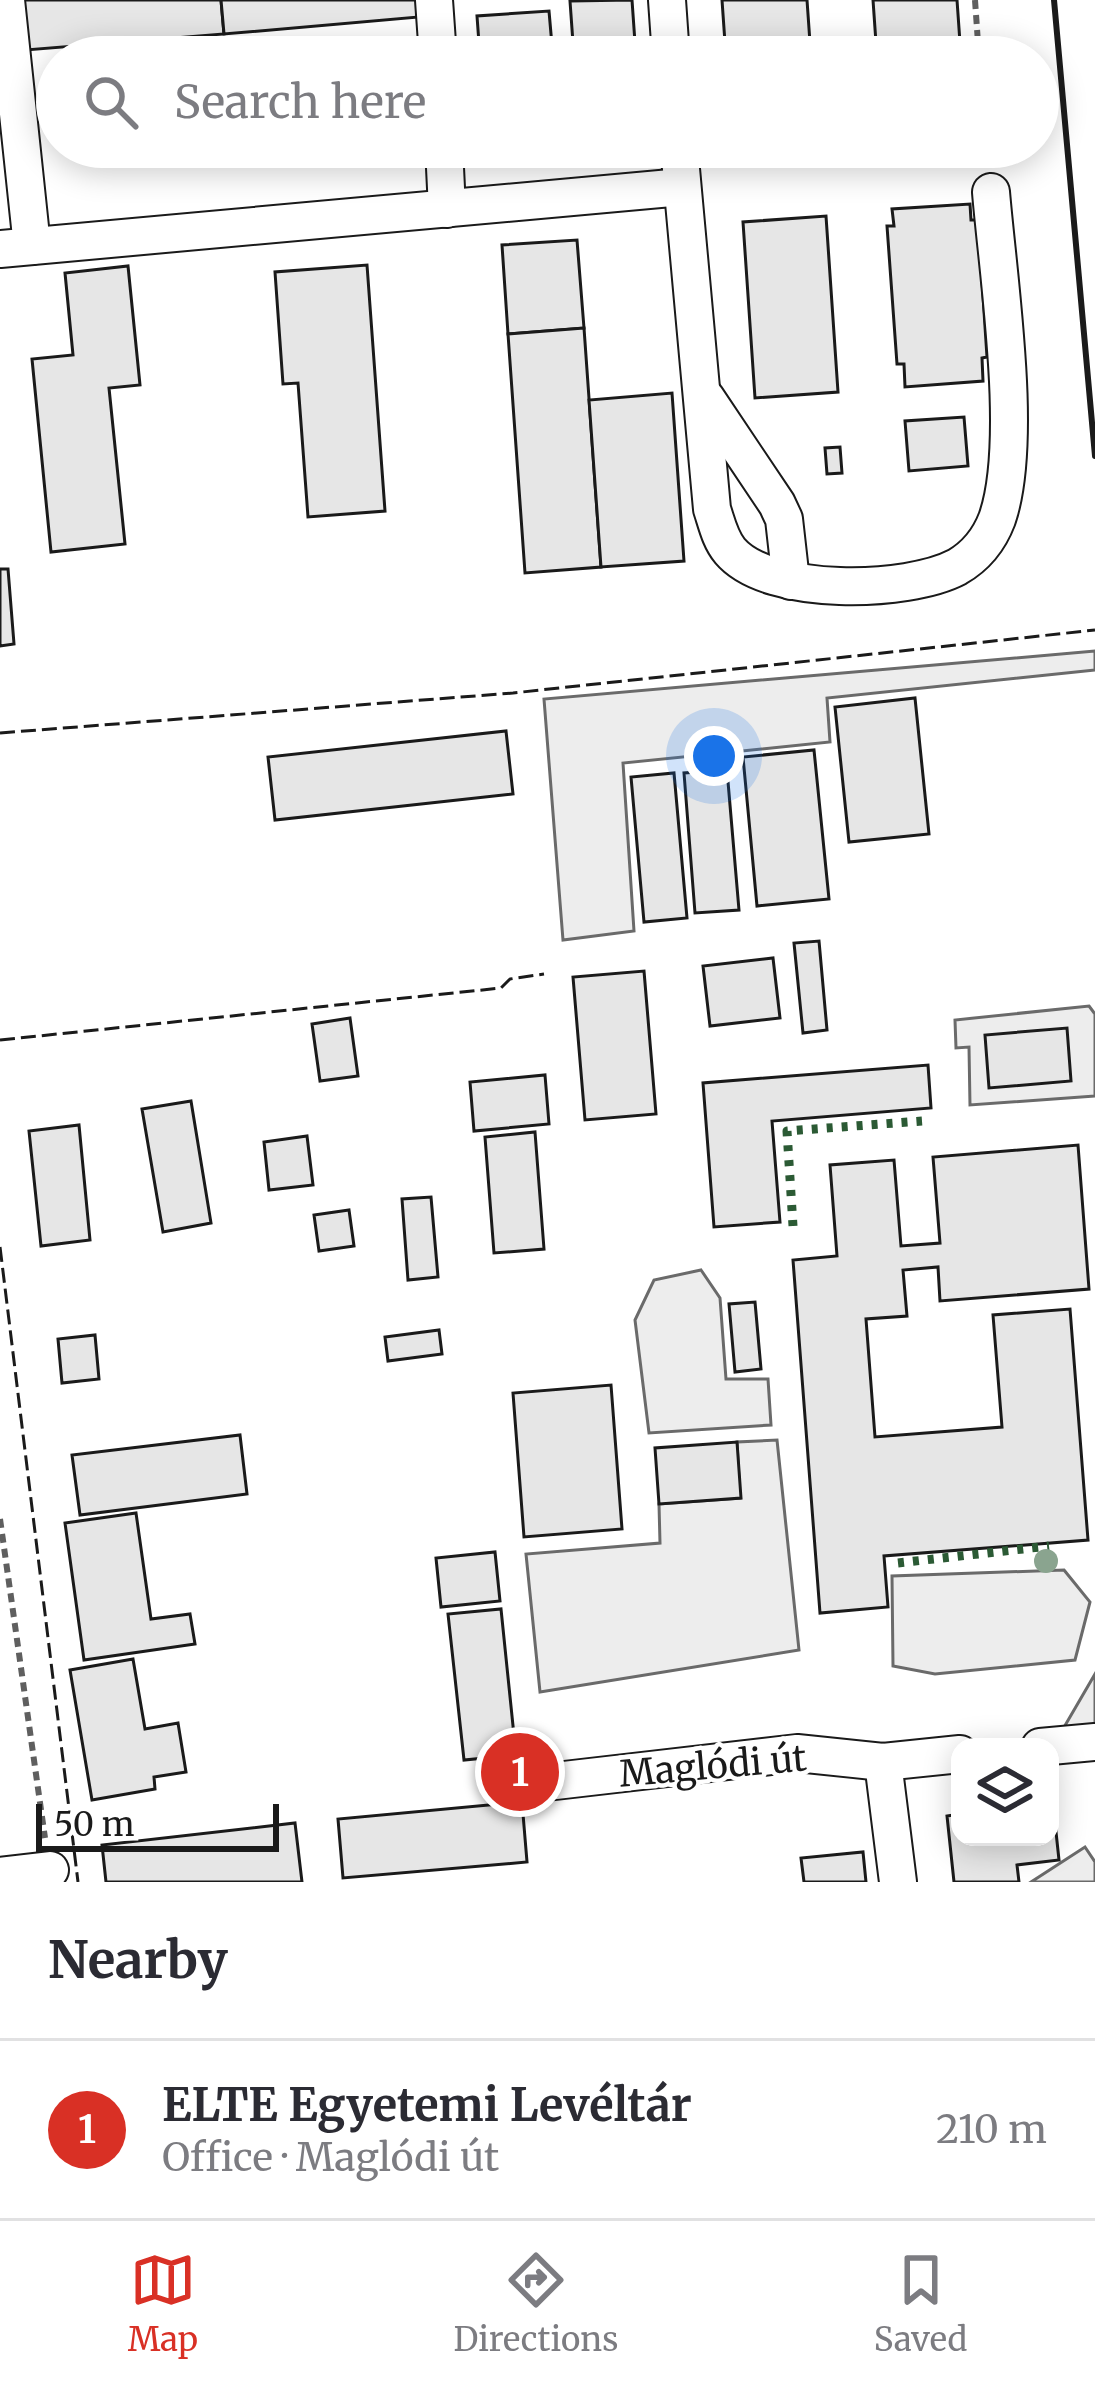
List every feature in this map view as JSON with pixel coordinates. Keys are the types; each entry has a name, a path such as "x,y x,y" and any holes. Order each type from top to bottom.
{"street":[{"path":"6,0 16,248 682,187"},
{"path":"434,0 437,36"},
{"path":"667,0 670,36"},
{"path":"445,168 448,208"},
{"path":"681,168 712,509 721,538 743,562 791,581 866,585 936,576 974,556 995,523 1006,473 1007,396 991,192"},
{"path":"704,395 777,504 784,520 791,581"},
{"path":"1059,1745 1095,1742"},
{"name":"Maglódi út","path":"538,1784 797,1753 883,1762 951,1755"},
{"path":"883,1762 898,1882"},
{"path":"0,1876 50,1869"}],"path":[{"path":"975,0 978,36"},
{"path":"0,1519 50,1869"}],"shaded area":[{"path":"1095,651 1095,670 827,698 830,742 623,763 634,931 563,940 544,699"},
{"path":"1089,1006 1095,1014 1095,1096 970,1105 969,1047 956,1048 955,1020"},
{"path":"701,1270 720,1298 726,1379 768,1379 771,1425 649,1433 635,1320 654,1280"},
{"path":"777,1440 799,1650 540,1692 526,1554 660,1543 659,1504 740,1498 737,1442"},
{"path":"1064,1570 1090,1602 1075,1660 935,1674 893,1666 892,1576"},
{"path":"1095,1674 1095,1726 1063,1729"},
{"path":"1085,1847 1095,1862 1095,1882 1031,1882"}],"building":[{"path":"22,0 221,0 224,34 36,36 36,49 26,50"},
{"path":"221,0 417,0 419,17 224,34"},
{"path":"632,0 635,36 572,36 570,1"},
{"path":"722,0 807,0 810,36 725,36"},
{"path":"873,0 957,0 960,36 876,36"},
{"path":"549,11 551,36 478,36 477,16"},
{"path":"970,204 971,220 978,220 987,357 982,358 983,381 905,387 904,364 897,364 887,226 894,226 892,209"},
{"path":"826,216 838,392 755,398 743,222"},
{"path":"577,240 584,328 508,334 502,245"},
{"path":"367,265 385,511 308,517 298,383 283,384 275,272"},
{"path":"128,266 140,385 109,388 125,544 51,552 32,359 73,355 65,273"},
{"path":"584,328 601,567 525,573 508,334"},
{"path":"672,393 684,561 601,567 589,400"},
{"path":"964,417 968,466 909,471 905,421"},
{"path":"840,447 842,473 827,474 825,448"},
{"path":"0,569 8,569 14,644 0,646"},
{"path":"915,698 929,834 849,842 835,707"},
{"path":"506,731 513,794 275,820 268,757"},
{"path":"814,750 829,899 757,906 743,757"},
{"path":"727,770 739,910 695,913 684,773"},
{"path":"674,773 687,918 644,922 631,777"},
{"path":"819,941 827,1030 803,1033 794,943"},
{"path":"773,958 780,1018 710,1026 703,966"},
{"path":"644,971 656,1114 585,1120 573,977"},
{"path":"350,1018 358,1076 320,1081 312,1024"},
{"path":"1067,1028 1071,1081 989,1088 985,1035"},
{"path":"928,1065 931,1108 772,1121 780,1222 714,1227 703,1083"},
{"path":"545,1075 549,1124 474,1131 470,1082"},
{"path":"191,1101 211,1223 163,1232 142,1109"},
{"path":"79,1125 90,1240 41,1246 29,1131"},
{"path":"535,1132 544,1249 494,1253 485,1137"},
{"path":"307,1136 313,1185 269,1190 264,1142"},
{"path":"1078,1145 1089,1289 940,1301 938,1267 903,1270 907,1316 866,1319 875,1437 1002,1427 993,1315 1070,1309 1088,1540 884,1556 888,1607 820,1613 793,1260 837,1256 830,1165 894,1160 901,1246 940,1243 933,1157"},
{"path":"431,1197 438,1277 408,1280 402,1199"},
{"path":"349,1210 354,1246 319,1251 314,1215"},
{"path":"755,1302 761,1369 735,1372 729,1304"},
{"path":"439,1330 442,1354 388,1361 385,1337"},
{"path":"95,1335 99,1379 62,1383 58,1339"},
{"path":"611,1385 622,1529 524,1537 513,1393"},
{"path":"240,1435 247,1494 80,1515 72,1455"},
{"path":"737,1442 741,1498 659,1504 655,1448"},
{"path":"136,1513 151,1619 190,1614 195,1644 84,1660 65,1523"},
{"path":"495,1552 500,1601 441,1607 436,1558"},
{"path":"501,1609 516,1755 464,1760 448,1614"},
{"path":"133,1659 145,1729 178,1723 186,1772 154,1777 155,1789 92,1800 70,1670"},
{"path":"522,1802 527,1862 343,1878 338,1819"},
{"path":"951,1815 951,1846 1058,1846 1059,1860 1017,1865 1019,1882 954,1882 947,1816"},
{"path":"295,1823 302,1882 106,1882 102,1845"},
{"path":"863,1852 866,1882 804,1882 801,1858"}],"hedge":[{"path":"793,1226 787,1131 922,1121"},
{"path":"898,1563 1049,1546"}],"fence":[{"path":"0,733 513,693 1095,630"},
{"path":"0,1040 501,988 510,979 544,974"},
{"path":"0,1247 78,1882"}],"wall":[{"path":"1054,0 1057,36"},
{"path":"1059,56 1095,456"}],"place":[{"name":"ELTE Egyetemi Levéltár","path":"520,1772"}]}
